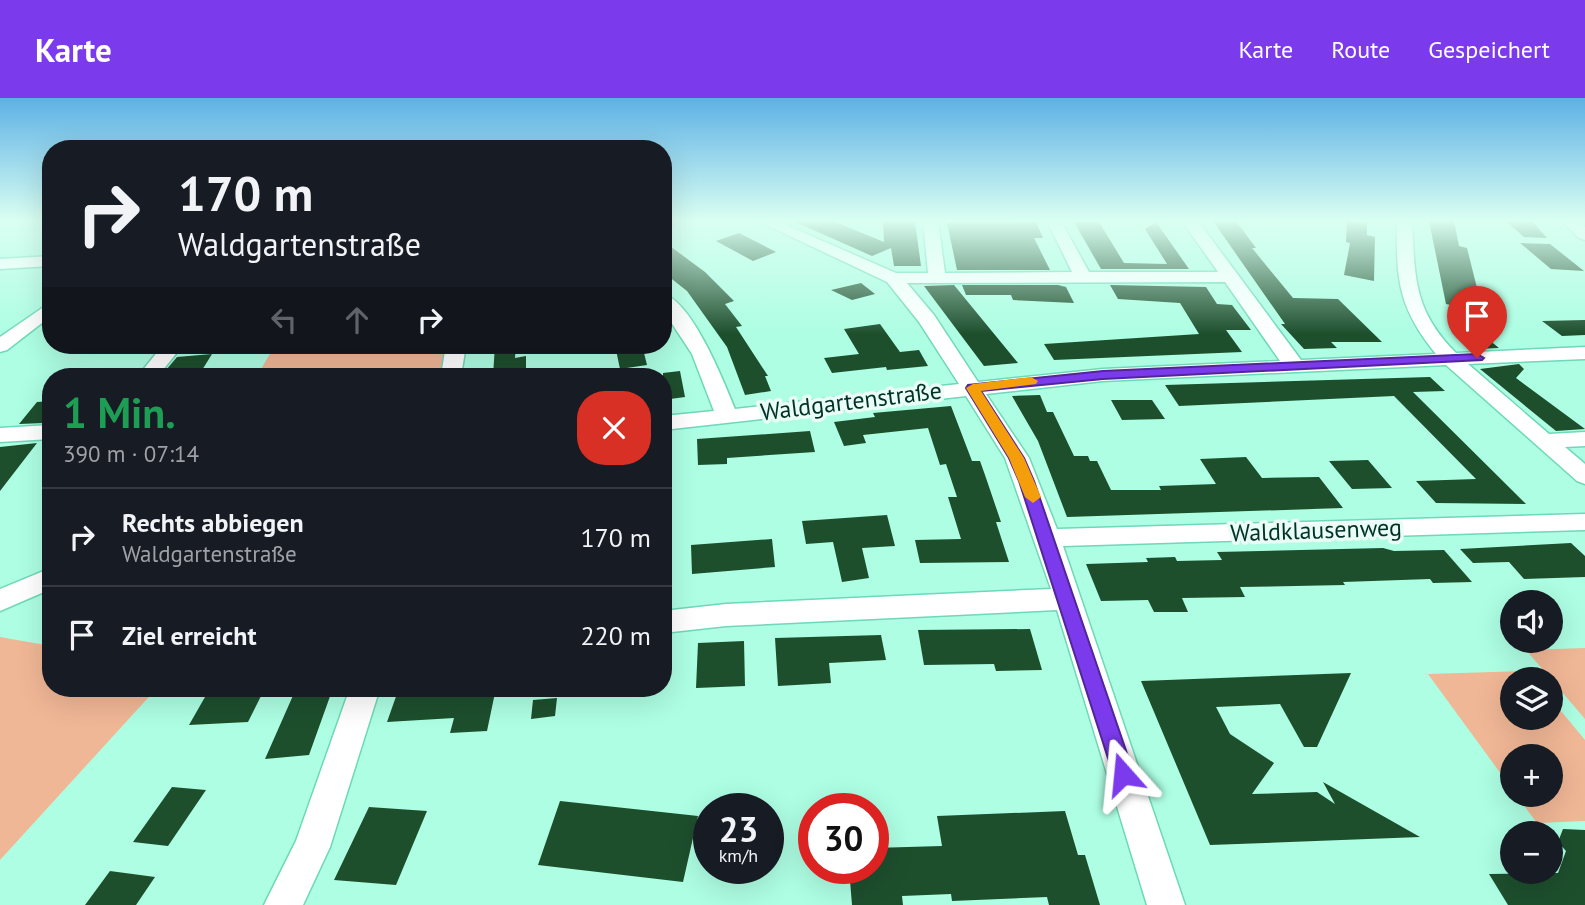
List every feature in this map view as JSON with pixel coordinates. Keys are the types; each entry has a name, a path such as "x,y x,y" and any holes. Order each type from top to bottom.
{"street":[{"path":"850,259 893,278 927,319 1017,458 1047,538 1166,905"},
{"path":"935,259 937,276"},
{"path":"1074,259 1083,277"},
{"path":"1216,259 1296,366"},
{"path":"1405,259 1405,275 1415,312 1450,359 1585,476"},
{"path":"0,264 42,262"},
{"path":"893,278 1229,277"},
{"path":"672,308 682,318 702,349 727,416"},
{"path":"0,346 42,314"},
{"name":"Waldgartenstraße","path":"672,422 1103,375 1585,353"},
{"path":"154,368 166,354"},
{"path":"0,435 42,433"},
{"path":"1546,441 1585,439"},
{"name":"Waldklausenweg","path":"1047,538 1585,522"},
{"path":"0,601 42,582"},
{"path":"672,621 726,615 1066,599"},
{"path":"283,905 312,847 362,697"}],"shaded area":[{"path":"270,354 448,354 444,368 262,368"},
{"path":"0,637 42,644 42,697 149,697 0,860"},
{"path":"1585,648 1585,719 1563,693 1563,667 1541,667 1529,653 1563,653 1563,649"},
{"path":"1500,672 1500,730 1563,730 1563,713 1585,740 1585,821 1536,821 1525,807 1563,807 1563,744 1500,744 1500,773 1428,674"}],"building":[{"path":"672,259 687,259 705,272 734,301 725,304 742,326 736,327 768,376 765,376 771,391 745,395 727,347 687,291 672,279"},
{"path":"893,259 920,259 921,266 894,266"},
{"path":"955,259 1044,259 1050,270 957,270"},
{"path":"1095,259 1121,259 1124,263 1167,264 1164,259 1182,259 1189,269 1101,269"},
{"path":"1239,259 1261,259 1293,298 1338,299 1382,342 1331,342 1337,348 1304,349 1281,324 1285,324"},
{"path":"1347,259 1375,259 1374,281 1344,275"},
{"path":"1437,259 1470,259 1478,292 1474,291 1477,310 1446,304"},
{"path":"1539,259 1568,259 1584,271 1551,269"},
{"path":"861,283 875,294 852,300 831,290"},
{"path":"954,285 1018,363 984,366 924,286"},
{"path":"962,285 1058,285 1066,287 1074,303 1013,300 1011,295 966,295"},
{"path":"1110,285 1206,287 1217,304 1232,305 1251,330 1226,330 1242,352 1054,360 1044,344 1199,334 1180,303 1118,299"},
{"path":"1585,320 1585,335 1562,336 1542,321"},
{"path":"880,324 900,352 919,350 928,366 832,373 824,358 859,354 844,329"},
{"path":"1478,331 1499,348 1477,349 1459,336"},
{"path":"212,354 203,368 168,368 177,357"},
{"path":"494,354 515,354 515,358 526,356 526,368 494,368"},
{"path":"617,354 644,354 647,365 620,368"},
{"path":"1519,364 1524,369 1516,378 1585,429 1556,431 1480,369"},
{"path":"680,371 685,397 672,399 672,372"},
{"path":"1430,377 1445,391 1413,392 1526,504 1436,503 1416,481 1476,479 1394,396 1179,406 1165,385"},
{"path":"1040,395 1047,412 1053,412 1074,456 1088,456 1090,461 1097,461 1111,490 1161,490 1159,486 1216,484 1200,459 1246,457 1262,478 1319,477 1343,508 1067,517 1038,441 1012,396"},
{"path":"1111,400 1152,400 1165,419 1122,420"},
{"path":"37,402 42,402 42,423 19,424"},
{"path":"951,406 972,461 980,461 1001,522 996,522 1009,562 920,563 915,540 961,539 948,497 957,497 946,464 940,465 928,428 863,435 866,443 844,446 834,422 875,417 873,413"},
{"path":"810,431 815,452 727,458 727,464 698,465 697,439"},
{"path":"37,443 0,491 0,447"},
{"path":"1368,460 1392,488 1352,489 1329,461"},
{"path":"887,515 895,546 862,548 869,578 842,582 833,542 806,544 802,521"},
{"path":"772,539 775,567 692,574 691,545"},
{"path":"1571,543 1585,556 1585,577 1524,579 1509,562 1473,563 1460,549"},
{"path":"1383,548 1394,551 1444,550 1472,582 1433,583 1430,579 1343,582 1345,585 1240,587 1245,597 1182,598 1188,612 1154,612 1148,600 1101,601 1086,564 1148,562 1146,558 1175,557 1177,561 1222,560 1217,552"},
{"path":"1030,629 1042,670 996,671 994,664 924,665 918,630"},
{"path":"881,635 886,660 829,663 831,683 778,686 775,638"},
{"path":"744,641 745,686 696,688 698,643"},
{"path":"1351,673 1317,747 1304,747 1280,704 1216,707 1230,734 1274,763 1252,794 1317,792 1335,804 1323,782 1420,837 1210,845 1141,681"},
{"path":"205,697 260,697 248,722 189,725"},
{"path":"292,697 330,697 309,755 265,759"},
{"path":"396,697 494,697 487,731 450,733 454,718 387,722"},
{"path":"557,698 555,716 531,719 533,700"},
{"path":"172,787 206,790 168,846 133,842"},
{"path":"560,801 693,815 693,838 683,882 538,865"},
{"path":"369,807 427,811 396,885 334,880"},
{"path":"1065,811 1078,855 1085,855 1100,905 1049,905 1047,897 952,901 951,894 902,896 903,905 852,905 850,884 889,884 889,848 942,846 937,816"},
{"path":"1563,829 1585,830 1585,905 1508,905 1489,874 1500,874 1500,884 1563,884 1563,859 1566,851 1563,848"},
{"path":"110,871 155,877 136,905 85,905"}],"slow traffic":[{"path":"1031,381 973,388 1017,458 1033,497"}],"route":[{"path":"1123,774 1027,481 1017,458 973,388 1103,375 1477,358"}]}
